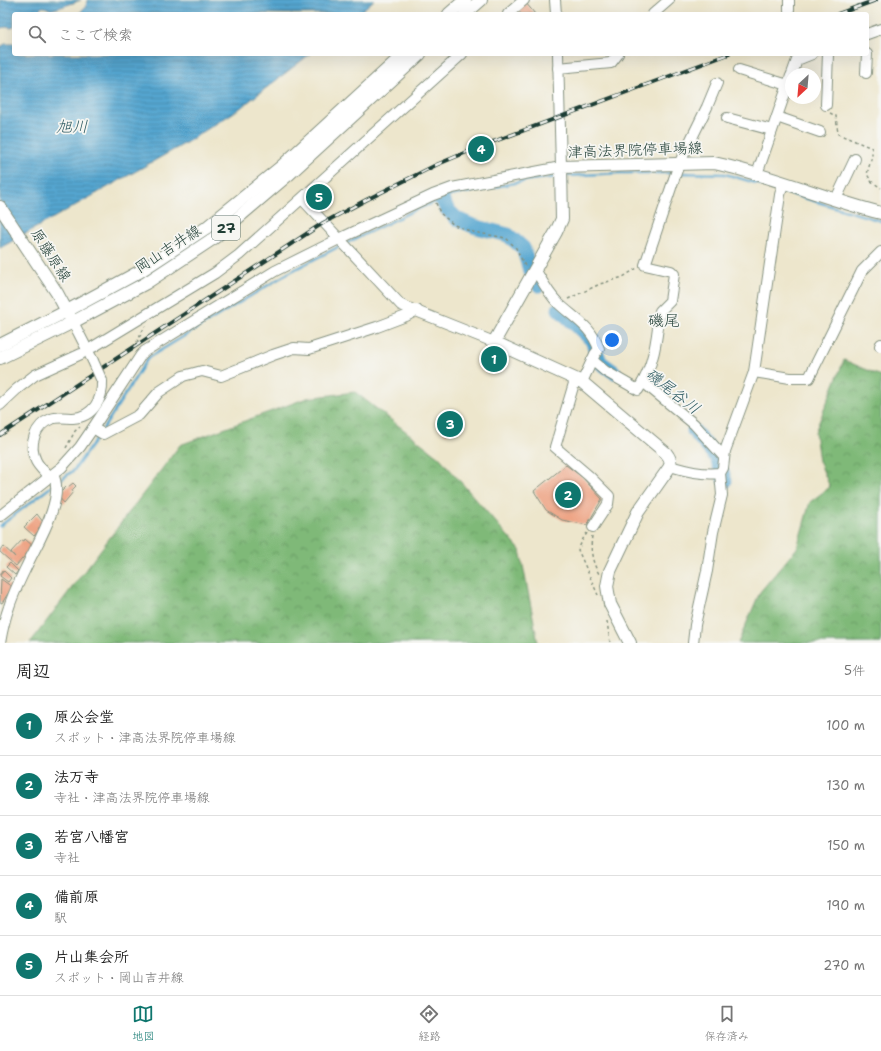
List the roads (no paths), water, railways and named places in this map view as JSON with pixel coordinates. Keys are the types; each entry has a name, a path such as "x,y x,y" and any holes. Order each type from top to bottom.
{"main road":[{"path":"451,12 465,0"},
{"path":"467,12 481,0"},
{"name":"岡山吉井線","path":"0,358 70,317 206,228 281,167 402,56"},
{"name":"岡山吉井線","path":"0,345 70,317 146,283 214,238 288,175 418,56"},
{"name":"津高法界院停車場線","path":"494,342 556,232 562,218 562,173 677,170 714,164 734,167 757,174 782,188 836,199 881,213"},
{"name":"原藤原線","path":"0,207 57,293 70,317"},
{"path":"494,342 578,381 669,457 670,466 638,512 610,571 606,586 610,604 630,643"}],"street":[{"path":"510,12 524,0"},
{"path":"555,0 556,12"},
{"path":"655,12 668,0"},
{"path":"869,33 881,29"},
{"path":"93,347 216,273 239,255 460,56"},
{"path":"0,516 54,480 62,467 80,447 98,431 145,351 262,279 343,242 433,195 452,188 562,173 558,56"},
{"path":"558,68 611,63 616,56"},
{"path":"794,68 797,60 807,56"},
{"path":"826,105 828,56"},
{"path":"866,56 866,73"},
{"path":"739,70 785,77"},
{"path":"595,355 605,371 638,390 656,346 660,311 670,302 674,274 671,271 645,265 677,170 708,107 717,83"},
{"path":"757,174 785,93"},
{"path":"777,117 820,132"},
{"path":"727,118 772,130"},
{"path":"836,199 854,159"},
{"path":"693,643 695,624 708,571 713,532 722,495 721,471 725,451 754,372 782,188"},
{"path":"302,199 401,305 417,310 494,342"},
{"path":"754,372 790,378 809,378 862,271 881,252"},
{"path":"533,273 559,303 589,330 595,338 599,349 578,381 555,447 609,496 608,504 593,527"},
{"path":"98,431 139,414 159,392 183,376 202,371 221,376 273,354 294,348 309,349 377,327 406,316 417,310"},
{"path":"0,643 9,607 46,526 53,505 54,480 36,461 33,448 35,434 39,428 50,419 81,416 95,407 100,399 103,389 102,381 70,317"},
{"path":"0,405 35,375 81,354"},
{"path":"641,385 690,420 724,457"},
{"path":"670,466 688,472 705,474 721,471"}],"water":[{"path":"0,0 81,0 51,10 42,7 37,12 12,12 12,28 0,28"},
{"path":"87,0 374,0 360,12 81,12 86,6"},
{"name":"旭川","path":"5,44 12,44 12,56 307,56 239,109 184,144 0,248 0,47"}],"waterway":[{"path":"565,176 618,173 674,173"},
{"path":"679,173 725,174 779,190"},
{"path":"347,243 415,210 450,196 530,180 558,177"},
{"path":"784,192 881,221"},
{"name":"磯尾谷川","path":"442,200 447,209 457,219 473,226 508,235 523,248 530,270 539,285"},
{"path":"103,429 148,358 290,272 342,245"},
{"name":"磯尾谷川","path":"559,309 592,340 600,362 614,372"},
{"name":"磯尾谷川","path":"694,431 717,458 725,481"},
{"path":"58,482 74,470 99,435"},
{"path":"0,526 52,486"}],"railway":[{"path":"843,12 876,0"},
{"path":"0,435 323,223 366,200 436,165 479,147 724,56"}],"place":[{"name":"備前原","path":"481,149"},
{"name":"片山集会所","path":"319,197"},
{"name":"原公会堂","path":"494,359"},
{"name":"若宮八幡宮","path":"450,424"},
{"name":"法万寺","path":"568,495"}],"district":[{"name":"磯尾","path":"664,320"}]}
